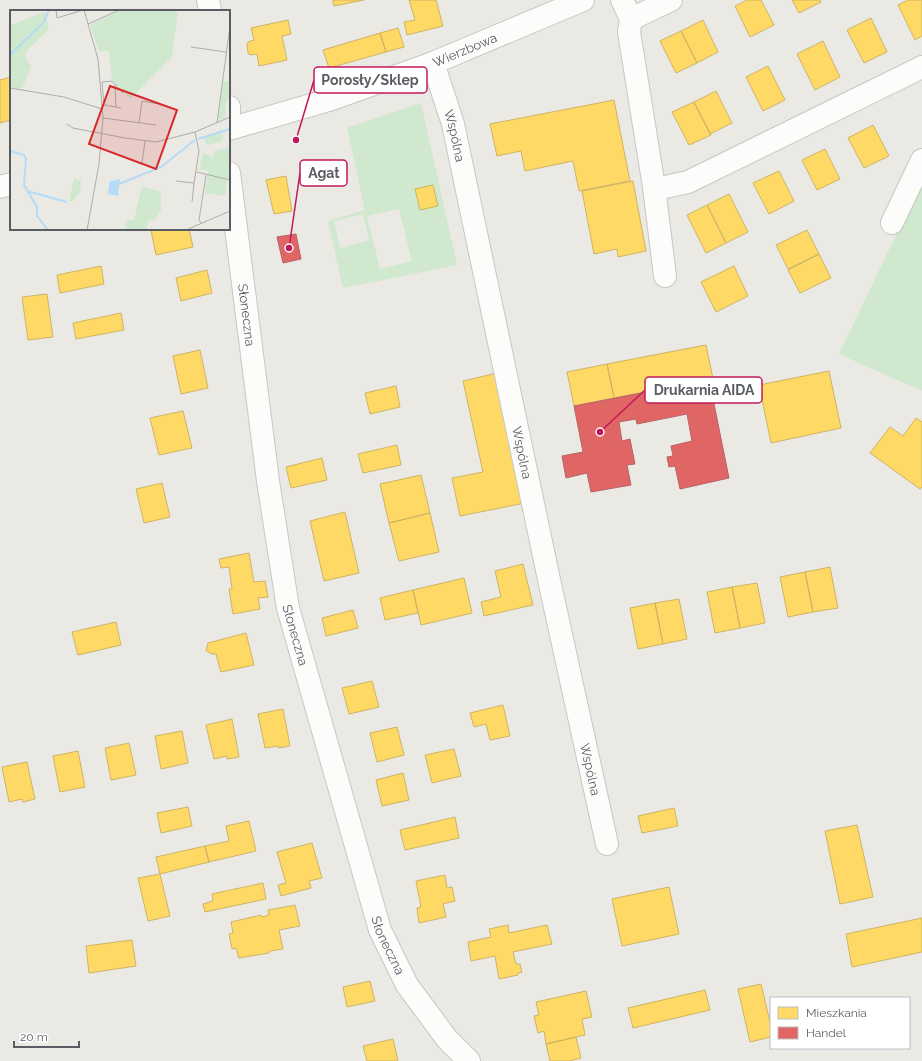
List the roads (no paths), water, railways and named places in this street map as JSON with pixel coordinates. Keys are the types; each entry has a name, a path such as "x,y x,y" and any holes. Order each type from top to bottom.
{"street":[{"path":"208,0 210,10"},
{"name":"Wierzbowa","path":"230,129 332,99 433,63 554,6 583,0"},
{"path":"665,276 654,187 629,32 627,10 671,0"},
{"name":"Wspólna","path":"433,63 453,124 606,844"},
{"path":"654,187 665,187 688,182 922,67"},
{"path":"892,223 922,160"},
{"name":"Słoneczna","path":"230,181 268,481 288,608 380,930 407,985 447,1039 469,1061"},
{"path":"0,187 10,184"}],"place":[{"name":"Porosły/Sklep","path":"296,140"},
{"name":"Agat","path":"289,248"},
{"name":"Drukarnia AIDA","path":"600,432"}]}
